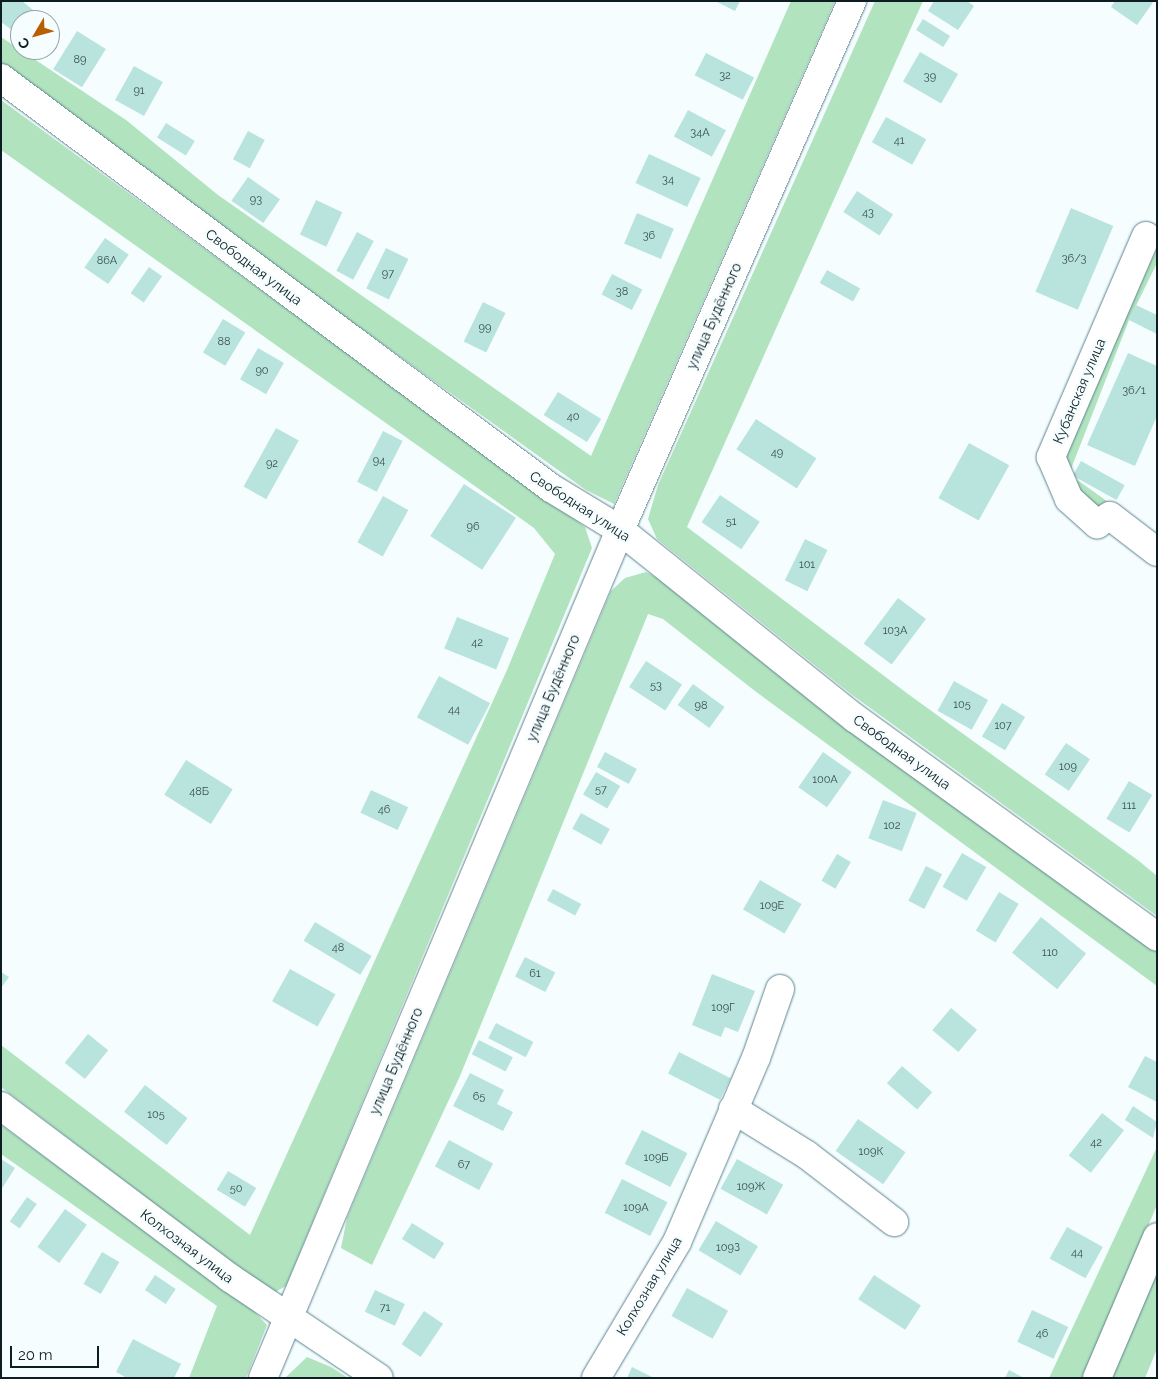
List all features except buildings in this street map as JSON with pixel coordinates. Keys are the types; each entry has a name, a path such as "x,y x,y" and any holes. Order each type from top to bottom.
{"street":[{"name":"улица Будённого","path":"263,1378 620,530 852,1"},
{"name":"Свободная улица","path":"1,78 551,488 620,530 855,718 1157,937"},
{"name":"Кубанская улица","path":"1146,236 1051,457 1069,499 1090,518 1097,524 1110,516 1157,552"},
{"name":"Колхозная улица","path":"596,1378 677,1242 733,1109 780,989"},
{"name":"Колхозная улица","path":"1,1106 230,1278 289,1315 379,1378"},
{"path":"733,1109 807,1154 894,1222"},
{"path":"1097,1378 1157,1237"}],"green space":[{"path":"791,1 835,1 614,504 586,490 223,230 1,63 1,37 10,43 10,60 36,60 126,120 218,195 591,456"},
{"path":"875,1 923,1 687,527 908,694 1139,861 1157,876 1157,916 851,694 657,539 648,519 658,485"},
{"path":"1,100 585,527 592,548 286,1286 275,1292 256,1281 1,1087 1,1045 250,1235 507,670 555,554 534,528 1,150"},
{"path":"1157,248 1157,263 1129,320 1069,474 1157,537 1157,551 1076,491 1065,474 1064,450"},
{"path":"646,572 669,584 840,724 1157,950 1157,986 755,691 663,619 648,614 460,1076 372,1265 341,1248 347,1218 611,591 625,578"},
{"path":"1,1125 248,1305 267,1325 246,1378 189,1378 217,1306 1,1154"},
{"path":"1157,1147 1157,1205 1083,1378 1049,1378"},
{"path":"1157,1265 1157,1349 1145,1378 1109,1378"},
{"path":"307,1357 331,1367 348,1378 285,1378"}]}
